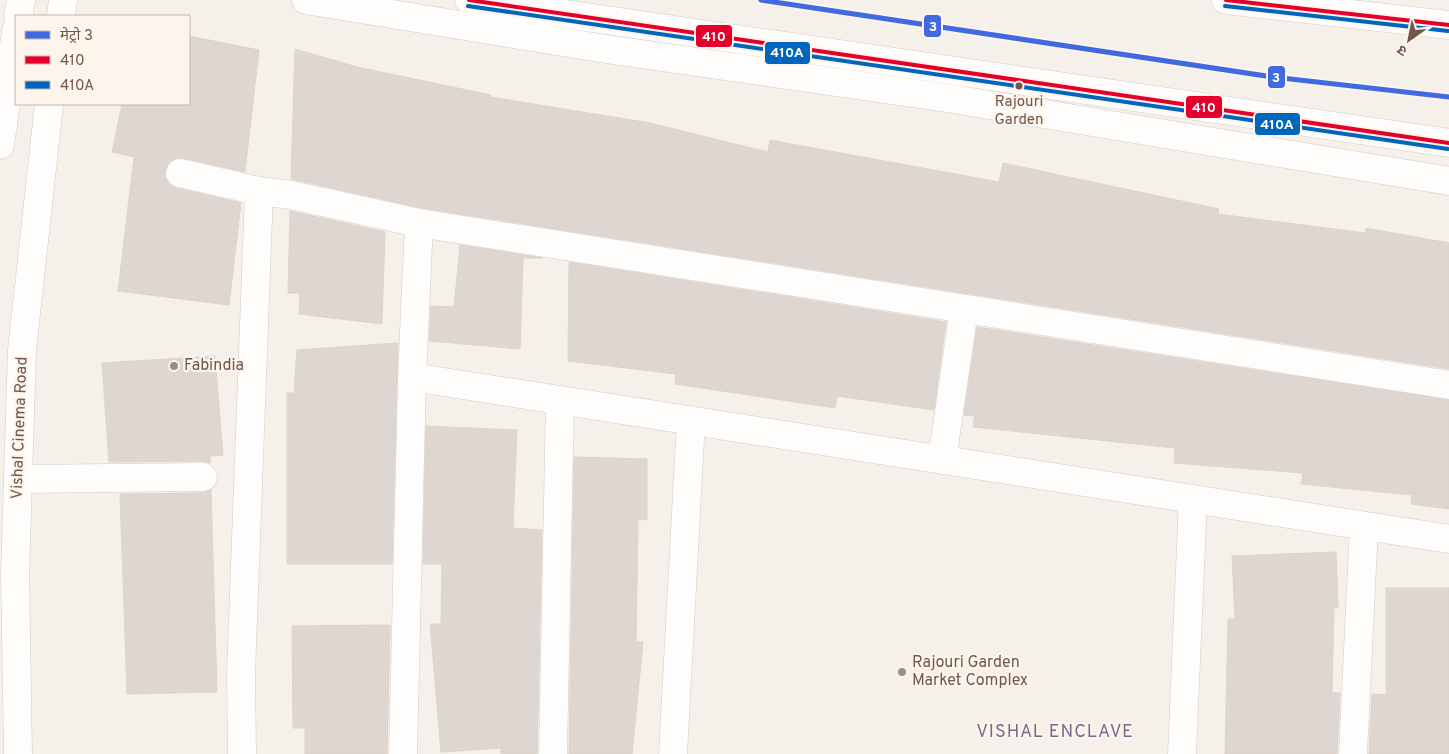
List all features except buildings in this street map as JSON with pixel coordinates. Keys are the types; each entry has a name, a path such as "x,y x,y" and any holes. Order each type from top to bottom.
{"street":[{"path":"18,15 21,0"},
{"path":"61,15 63,0"},
{"path":"306,0 606,49 947,98 1449,181"},
{"path":"469,0 1449,143"},
{"path":"1226,0 1449,25"},
{"path":"0,145 15,38"},
{"name":"Vishal Cinema Road","path":"18,754 8,574 18,479 22,350 49,105"},
{"path":"180,173 419,223 1449,385"},
{"path":"242,754 241,674 259,191"},
{"path":"403,754 412,376 419,223"},
{"path":"942,460 964,310"},
{"path":"412,376 1449,539"},
{"path":"553,754 560,400"},
{"path":"672,754 691,420"},
{"path":"18,479 203,477"},
{"path":"1182,754 1193,499"},
{"path":"1353,754 1364,526"}],"metro line":[{"name":"3","path":"761,0 1273,77 1449,97"}],"transit line":[{"name":"410","path":"469,0 1449,143"},
{"name":"410","path":"1226,0 1449,25"},
{"name":"410A","path":"468,6 1448,149"},
{"name":"410A","path":"1225,6 1448,31"}],"place":[{"name":"Rajouri Garden","path":"1019,86"},
{"name":"Fabindia","path":"174,366"},
{"name":"Rajouri Garden Market Complex","path":"902,672"}],"district":[{"name":"VISHAL ENCLAVE","path":"1055,732"}]}
